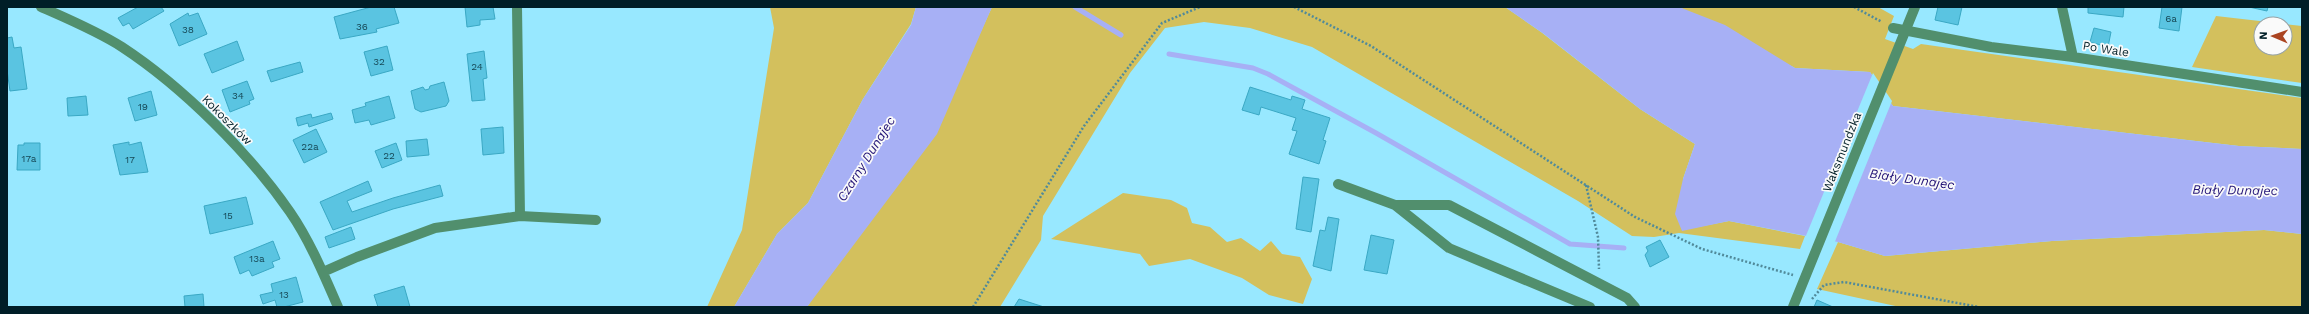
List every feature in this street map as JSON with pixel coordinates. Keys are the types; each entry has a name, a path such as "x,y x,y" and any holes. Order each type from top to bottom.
{"street":[{"name":"Kokoszków","path":"41,7 88,28 122,47 151,68 194,105 255,166 290,213 323,272 338,307"},
{"path":"517,7 520,216"},
{"name":"Waksmundzka","path":"1793,307 1915,7"},
{"path":"2062,7 2073,57"},
{"name":"Po Wale","path":"1893,28 1991,47 2073,57 2302,92"},
{"path":"1338,184 1395,205 1449,248 1590,307"},
{"path":"1395,205 1449,205 1626,298 1635,307"},
{"path":"323,272 357,257 435,228 520,216 596,220"}],"path":[{"path":"973,307 1084,126 1162,23 1200,7"},
{"path":"1294,7 1371,46 1635,217 1702,249 1791,274"},
{"path":"1854,7 1893,28"},
{"path":"1586,185 1598,237 1599,259"},
{"path":"1811,302 1824,285 1844,282 1979,307"}],"shaded area":[{"path":"770,7 916,7 911,24 863,99 808,203 777,234 734,307 707,307 742,230 774,28"},
{"path":"992,7 1505,7 1541,32 1640,109 1695,144 1683,179 1682,230 1729,221 1805,236 1800,249 1679,233 1654,237 1632,236 1578,201 1312,47 1250,28 1204,22 1165,28 1130,73 1043,216 1041,240 1000,307 807,307 971,53"},
{"path":"1679,7 1878,7 1894,16 1885,39 1913,49 1921,44 2302,98 2302,149 2239,146 1893,106 1870,72 1795,68"},
{"path":"2216,16 2253,20 2253,56 2293,56 2293,25 2302,26 2302,83 2192,67"},
{"path":"1123,193 1171,200 1187,208 1192,223 1210,227 1227,242 1241,238 1260,251 1271,241 1282,254 1300,257 1312,279 1303,304 1269,295 1242,278 1190,259 1149,266 1140,254 1051,239"},
{"path":"2264,230 2302,234 2302,307 1900,307 1817,289 1838,242 1885,256 2052,241"}],"water":[{"name":"Czarny Dunajec","path":"916,7 992,7 937,134 807,307 734,307 777,234 808,203 863,99 911,25"},
{"name":"Biały Dunajec","path":"1505,7 1679,7 1725,25 1795,68 1870,72 1893,106 2239,146 2302,149 2302,234 2264,230 2052,241 1885,256 1838,242 1729,221 1682,231 1675,214 1683,179 1695,144 1640,109 1544,34"}],"pier":[{"path":"1873,73 1892,101 1834,244 1805,238"}],"building":[{"path":"138,7 161,7 164,11 133,29 129,23 123,26 118,18"},
{"path":"371,7 394,7 399,23 376,29 377,32 340,39 334,17"},
{"path":"465,7 493,7 495,19 480,20 480,25 467,27"},
{"path":"1938,7 1962,7 1958,25 1935,20"},
{"path":"2088,7 2124,7 2123,17 2088,13"},
{"path":"2162,7 2182,7 2179,31 2159,28"},
{"path":"2249,7 2268,7 2267,11"},
{"path":"188,13 189,16 198,13 207,34 179,46 170,24"},
{"path":"2094,28 2111,32 2108,47 2090,42"},
{"path":"12,37 14,48 21,47 27,89 10,91 7,70 7,38"},
{"path":"237,41 244,60 212,73 204,54"},
{"path":"387,46 393,70 371,76 364,52"},
{"path":"484,51 487,78 483,79 485,100 472,101 467,54"},
{"path":"300,62 303,72 271,82 267,71"},
{"path":"247,81 254,99 249,101 250,104 230,112 222,90"},
{"path":"444,82 449,101 446,106 421,112 415,109 411,91 423,87 425,90 429,89 430,86"},
{"path":"1250,87 1291,100 1292,96 1305,100 1302,109 1330,118 1323,140 1326,141 1319,164 1289,154 1297,131 1292,130 1296,118 1261,107 1259,115 1242,110"},
{"path":"151,91 157,115 135,121 128,98"},
{"path":"86,96 88,115 68,116 67,98"},
{"path":"389,96 395,118 371,125 369,120 355,123 352,110 366,106 365,103"},
{"path":"331,113 333,119 309,127 308,123 298,126 296,118 311,114 312,118"},
{"path":"503,127 504,153 483,155 481,129"},
{"path":"316,129 327,152 304,163 293,140"},
{"path":"427,139 429,155 407,157 406,141"},
{"path":"129,142 129,145 141,142 148,172 120,175 113,145"},
{"path":"24,143 40,143 40,170 17,170 18,145 24,145"},
{"path":"396,143 402,160 382,168 375,151"},
{"path":"1303,177 1319,179 1311,232 1296,229"},
{"path":"368,181 372,191 347,201 352,212 393,198 440,185 443,196 393,209 333,230 320,202"},
{"path":"246,197 253,224 210,234 204,206"},
{"path":"1328,217 1339,219 1331,271 1313,266 1320,230 1325,231"},
{"path":"351,227 355,239 329,248 325,237"},
{"path":"1371,235 1394,240 1387,274 1364,270"},
{"path":"1660,240 1669,257 1650,267 1645,255 1648,251 1646,247"},
{"path":"273,241 280,259 272,262 274,267 252,276 249,270 240,274 234,257"},
{"path":"296,277 303,302 284,307 277,307 275,300 263,304 260,295 273,292 271,284"},
{"path":"404,286 410,307 378,307 374,295"},
{"path":"203,294 204,307 185,307 184,296"},
{"path":"1019,299 1044,307 1014,307"},
{"path":"1817,300 1833,307 1814,307"}],"waterway":[{"path":"1075,7 1121,35"},
{"path":"1169,54 1253,68 1268,74 1376,133 1570,244 1624,248"}]}
